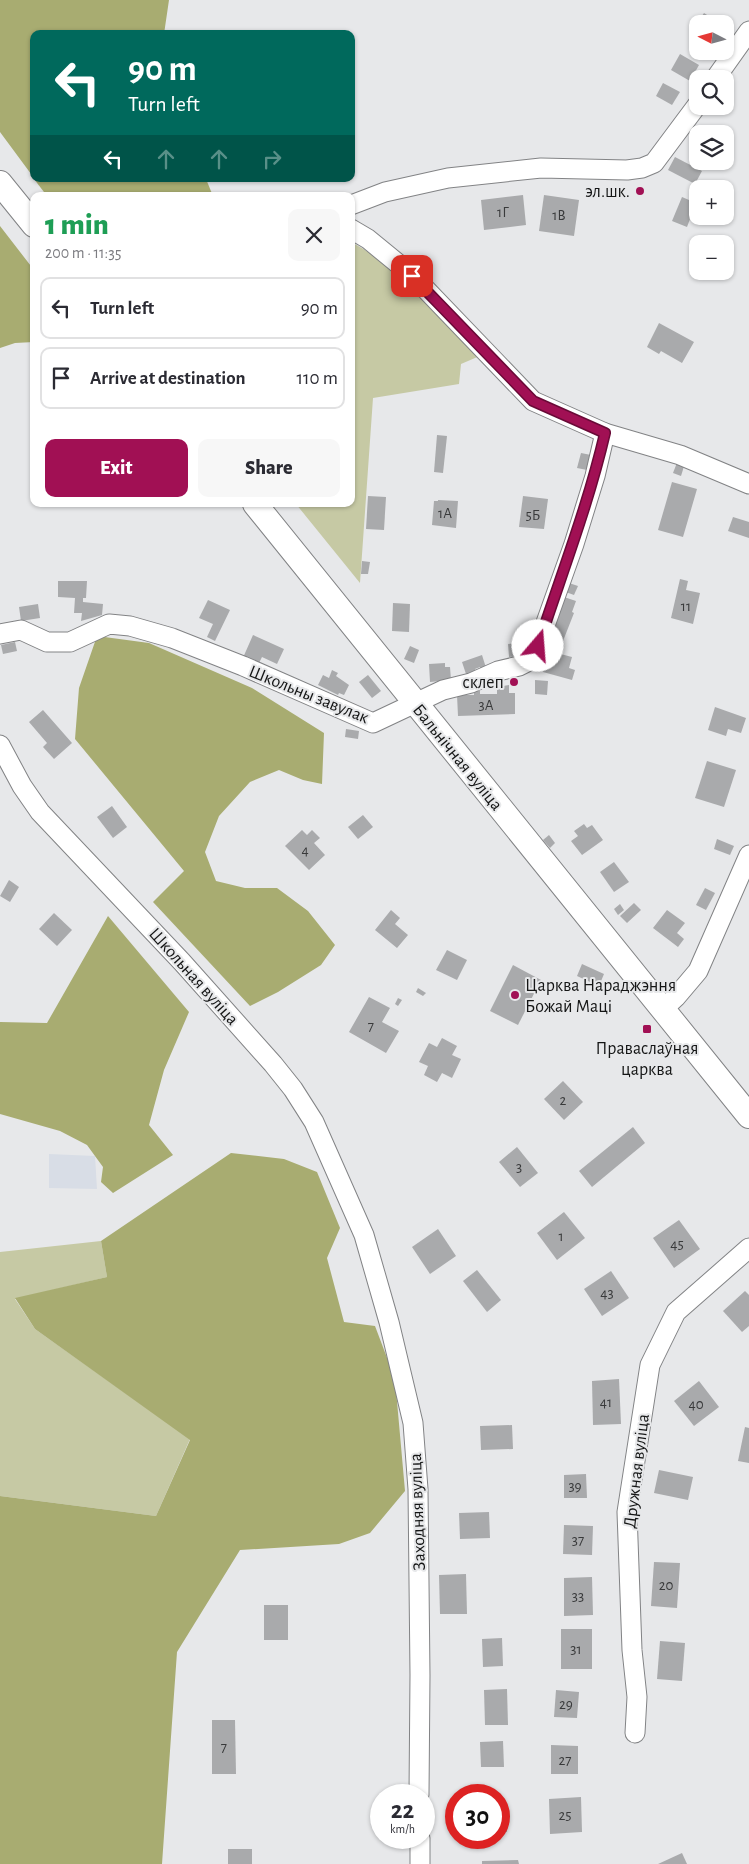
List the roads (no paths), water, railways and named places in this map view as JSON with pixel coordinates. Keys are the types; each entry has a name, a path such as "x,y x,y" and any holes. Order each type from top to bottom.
{"street":[{"path":"722,70 749,31"},
{"path":"355,204 385,192 448,178 540,168 627,170 642,168 654,163 690,115"},
{"path":"0,183 30,221"},
{"path":"355,231 368,239 412,276 533,401 605,433 680,455 749,484"},
{"name":"Школьны завулак","path":"0,634 21,630 47,642 70,642 110,624 130,626 179,641 373,723 443,690 471,683 533,659 574,544 595,476 605,433"},
{"name":"Бальнічная вуліца","path":"257,507 749,1116"},
{"name":"Школьная вуліца","path":"0,746 22,786 40,812 182,962 294,1089 314,1122 362,1231"},
{"path":"662,1010 698,971 749,855"},
{"name":"Заходняя вуліца","path":"362,1231 389,1322 413,1423 418,1489 419,1784"},
{"name":"Дружная вуліца","path":"636,1733 637,1696 632,1650 627,1512 650,1365 676,1312 749,1248"},
{"path":"420,1849 420,1864"}],"place":[{"name":"эл.шк.","path":"640,191"},
{"name":"склеп","path":"514,682"},
{"name":"Царква Нараджэння Божай Маці","path":"515,995"},
{"name":"Праваслаўная царква","path":"647,1029"}]}
